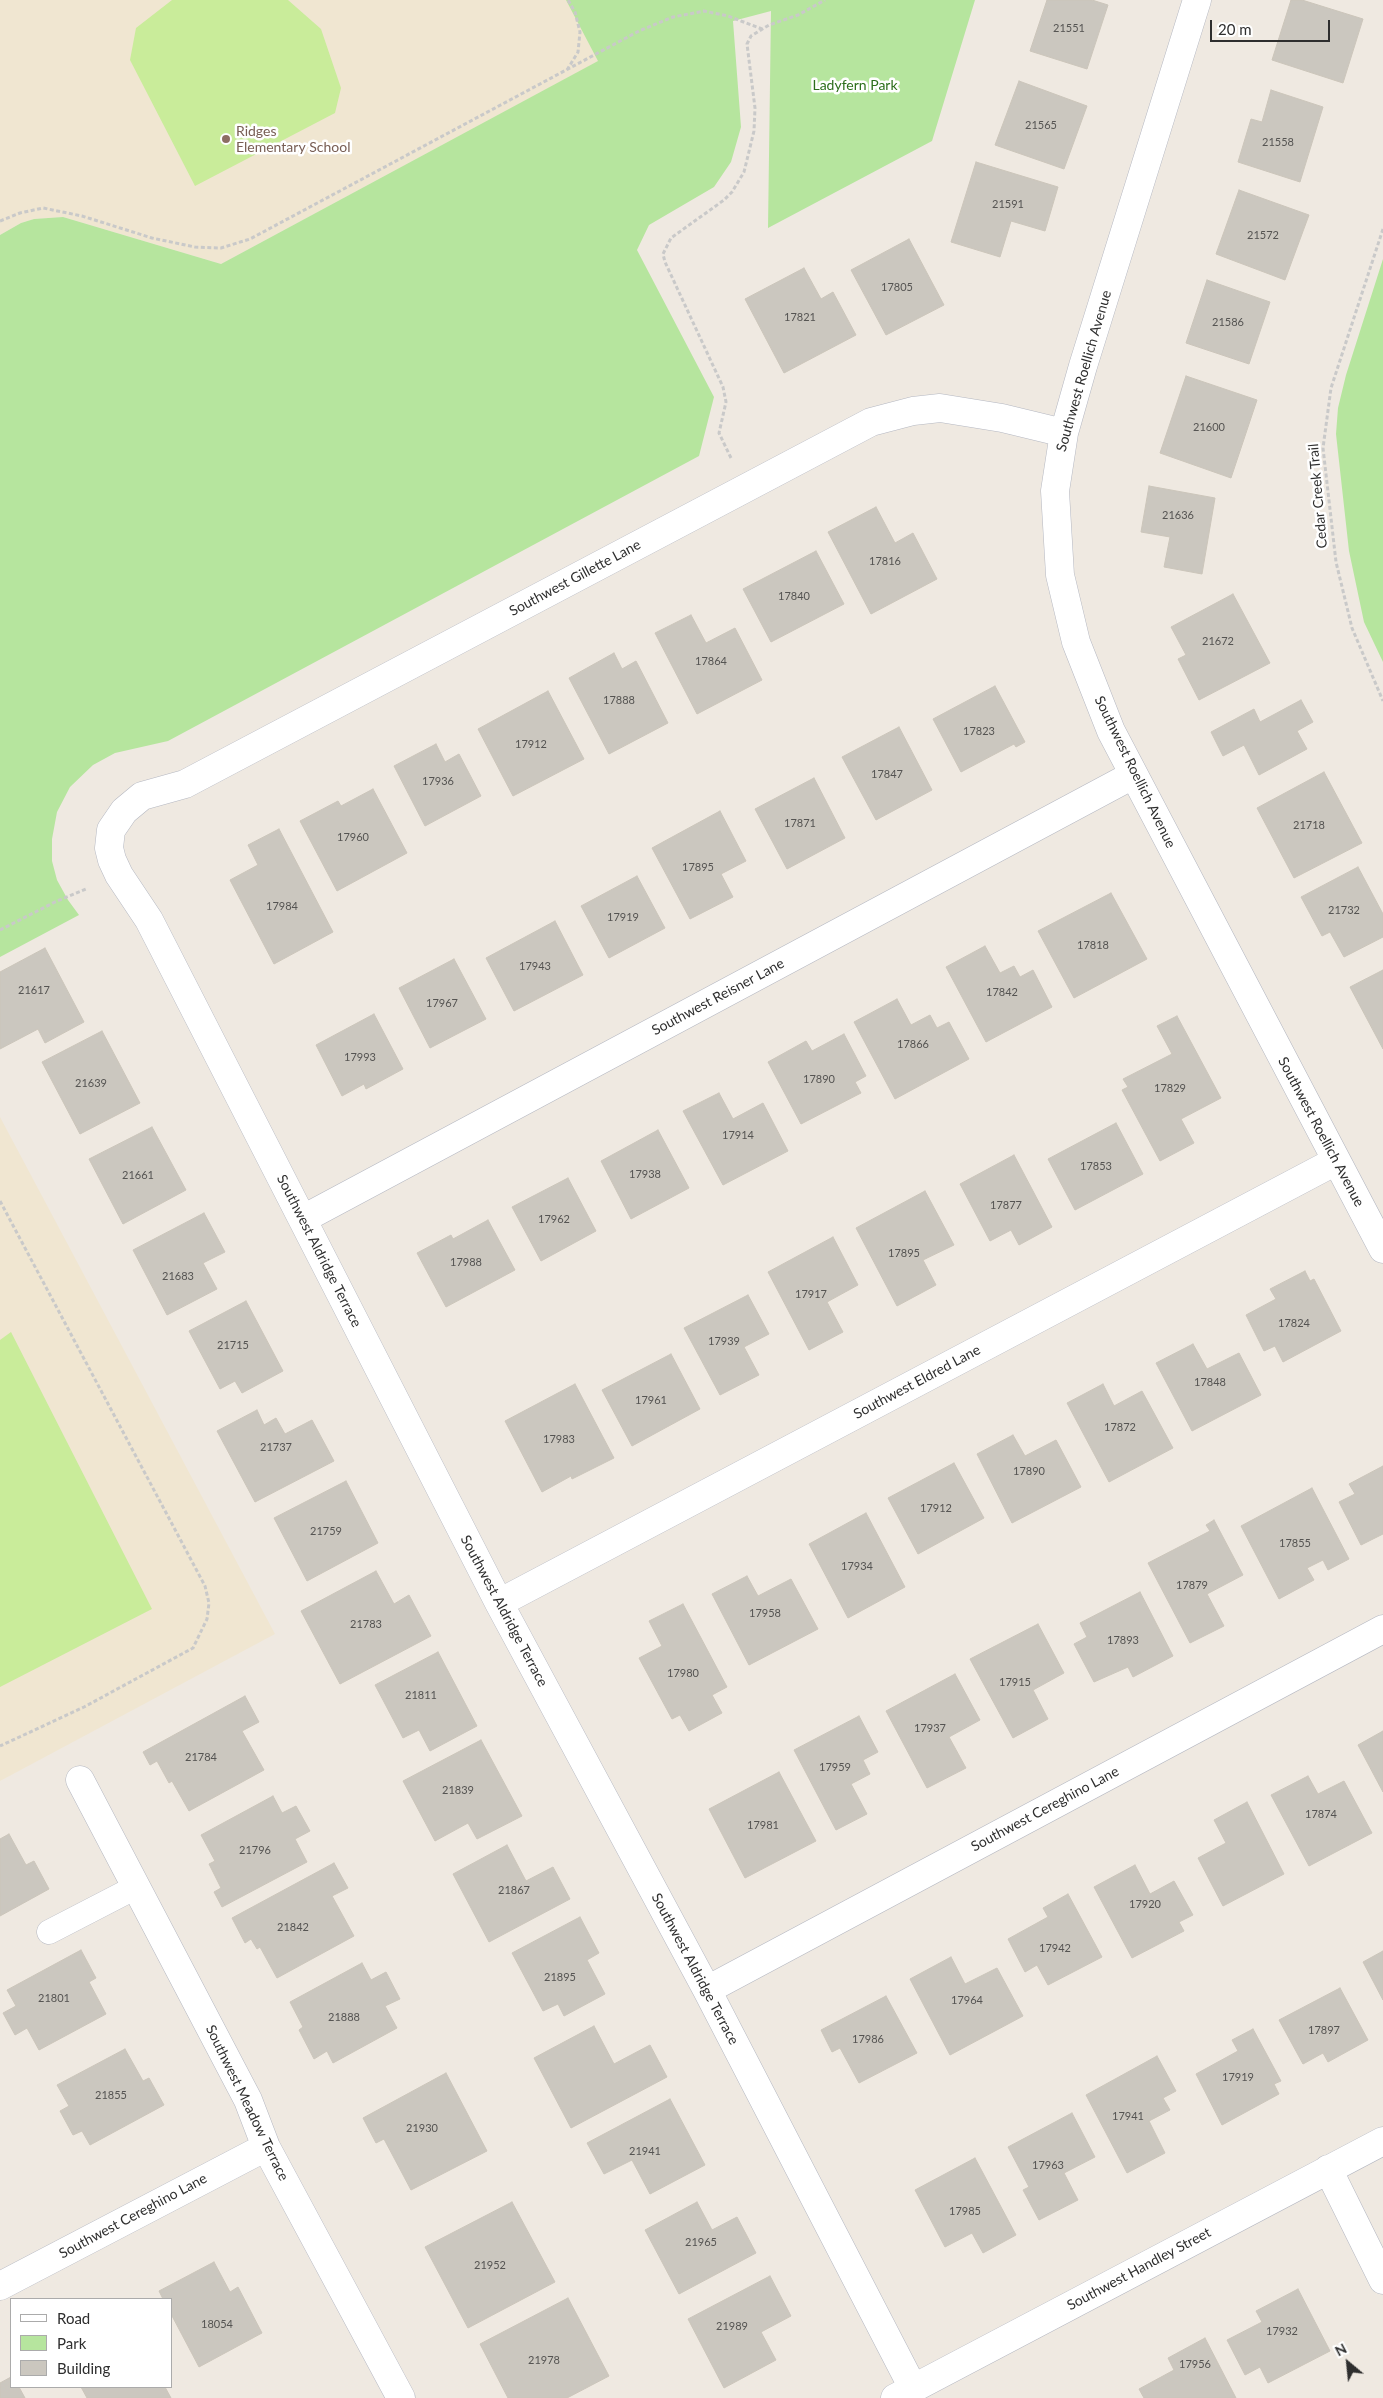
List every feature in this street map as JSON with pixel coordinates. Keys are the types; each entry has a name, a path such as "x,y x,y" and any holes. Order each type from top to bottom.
{"street":[{"name":"Southwest Roellich Avenue","path":"1197,0 1083,366 1064,433 1055,491 1060,575 1076,642 1111,731 1383,1249"},
{"name":"Southwest Gillette Lane","path":"111,830 124,811 142,796 185,784 871,422 913,411 940,408 965,410 1064,433"},
{"name":"Southwest Reisner Lane","path":"303,1219 1133,775"},
{"name":"Southwest Aldridge Terrace","path":"111,830 109,848 119,875 148,920 303,1219 498,1603 707,1990 904,2393"},
{"name":"Southwest Eldred Lane","path":"498,1603 1336,1162"},
{"name":"Southwest Cereghino Lane","path":"707,1990 1383,1629"},
{"name":"Southwest Meadow Terrace","path":"80,1780 248,2100 266,2147 401,2398"},
{"name":"Southwest Handley Street","path":"904,2393 1383,2141"},
{"name":"Southwest Cereghino Lane","path":"0,2286 266,2147"},
{"path":"1328,2169 1383,2280"}],"lane":[{"path":"49,1932 136,1887"}],"path":[{"path":"567,70 578,52 580,32 568,0"},
{"path":"747,486 727,452 719,433 726,402 723,387 665,262 664,254 671,238 724,200 732,192 744,172 752,145 755,108 747,44 751,36 762,29 798,15 825,0"},
{"path":"0,221 20,213 43,208 82,216 152,238 195,247 221,248 250,239 639,31 673,17 704,11 728,16 762,29"},
{"name":"Cedar Creek Trail","path":"1383,230 1331,388 1323,448 1336,562 1352,628 1383,701"},
{"path":"0,930 55,902 119,875"},
{"path":"0,1201 196,1568 204,1586 208,1604 207,1619 193,1648 84,1706 0,1746"}],"shaded area":[{"name":"Ridges Elementary School","path":"0,0 585,0 599,61 221,264 63,217 34,219 21,223 0,235"},
{"path":"0,1117 275,1634 0,1781"}],"green space":[{"path":"172,0 288,0 321,29 341,88 335,113 195,186 130,60 136,28"},
{"name":"Ladyfern Park","path":"566,0 975,0 932,141 768,228 771,11 733,21 741,127 731,162 714,187 649,225 637,250 714,397 699,456 168,741 115,753 93,765 70,787 57,812 52,839 52,861 57,880 79,915 0,957 0,235 21,223 34,219 63,217 221,264 598,61"},
{"path":"1383,259 1383,662 1364,622 1349,551 1336,434 1338,408 1346,375"},
{"path":"11,1332 152,1609 0,1687 0,1340"}],"building":[{"path":"1047,0 1092,0 1108,5 1087,69 1030,51"},
{"path":"1291,0 1302,0 1363,19 1343,83 1272,60"},
{"path":"1019,81 1087,106 1064,169 995,145"},
{"path":"1271,90 1323,107 1300,182 1238,162 1251,119 1262,122"},
{"path":"976,162 1058,187 1045,231 1011,221 1000,257 951,242"},
{"path":"1239,190 1309,215 1285,280 1216,254"},
{"path":"909,239 944,305 886,335 851,270"},
{"path":"804,268 821,299 833,292 856,335 784,373 745,299"},
{"path":"1207,280 1270,302 1249,364 1186,343"},
{"path":"1186,376 1257,400 1231,478 1160,453"},
{"path":"1149,486 1215,498 1202,574 1164,567 1170,537 1141,532"},
{"path":"876,507 895,543 913,533 937,579 871,614 828,532"},
{"path":"816,551 844,604 771,642 743,589"},
{"path":"1233,594 1270,663 1199,700 1178,659 1186,655 1171,627"},
{"path":"691,615 706,643 735,628 762,680 697,714 655,633"},
{"path":"614,653 622,669 636,661 668,723 609,754 569,678"},
{"path":"995,686 1025,742 1016,747 1014,744 961,772 933,719"},
{"path":"548,691 584,759 513,796 478,729"},
{"path":"1301,700 1313,722 1297,731 1307,749 1259,775 1244,745 1223,756 1211,732 1254,709 1260,722"},
{"path":"899,727 932,790 876,820 842,757"},
{"path":"436,744 445,762 459,754 481,796 425,826 394,766"},
{"path":"1324,772 1362,843 1294,878 1257,808"},
{"path":"814,778 845,838 787,869 755,809"},
{"path":"373,789 407,853 337,891 300,821 338,801 341,806"},
{"path":"720,811 746,861 721,874 733,897 690,919 652,848"},
{"path":"279,829 333,932 274,964 230,880 258,865 248,845"},
{"path":"1358,867 1383,914 1383,937 1344,957 1330,932 1322,936 1301,897"},
{"path":"637,876 665,928 609,958 581,906"},
{"path":"1111,893 1147,959 1074,998 1038,931"},
{"path":"555,921 583,975 514,1011 486,958"},
{"path":"985,946 1000,973 1014,966 1020,977 1033,970 1052,1007 986,1042 946,967"},
{"path":"45,948 84,1022 45,1043 38,1029 0,1049 0,972"},
{"path":"454,959 486,1019 430,1048 399,988"},
{"path":"1383,970 1383,1049 1350,987"},
{"path":"897,999 911,1025 930,1015 937,1028 949,1022 969,1059 895,1099 854,1022"},
{"path":"374,1014 403,1069 366,1089 364,1084 342,1096 316,1045"},
{"path":"1177,1016 1221,1098 1181,1119 1194,1143 1160,1161 1122,1090 1128,1087 1123,1079 1172,1054 1157,1026"},
{"path":"102,1031 140,1103 80,1134 42,1062"},
{"path":"844,1034 866,1076 855,1082 861,1093 801,1124 768,1062 806,1041 812,1051"},
{"path":"719,1093 733,1119 763,1103 788,1151 723,1185 683,1111"},
{"path":"1116,1123 1143,1174 1075,1210 1048,1159"},
{"path":"152,1127 186,1190 123,1224 89,1159"},
{"path":"658,1130 689,1188 631,1219 601,1161"},
{"path":"1014,1155 1052,1227 1019,1245 1011,1230 990,1241 960,1184"},
{"path":"568,1178 596,1231 541,1261 512,1207"},
{"path":"925,1191 954,1245 923,1260 936,1285 897,1306 856,1228"},
{"path":"204,1213 225,1252 203,1263 217,1289 167,1315 133,1250"},
{"path":"488,1220 515,1270 446,1307 417,1253 451,1235 453,1239"},
{"path":"833,1237 858,1285 827,1302 843,1332 809,1350 768,1272"},
{"path":"1305,1271 1310,1281 1314,1279 1341,1331 1283,1362 1275,1346 1264,1351 1246,1315 1276,1299 1270,1289"},
{"path":"748,1295 769,1334 744,1347 759,1375 720,1395 684,1328"},
{"path":"246,1301 283,1371 242,1393 235,1381 220,1389 189,1331"},
{"path":"1193,1344 1207,1369 1239,1353 1261,1395 1192,1431 1156,1363"},
{"path":"671,1354 700,1409 632,1446 602,1390"},
{"path":"575,1384 614,1458 572,1479 571,1476 542,1492 505,1421"},
{"path":"1103,1384 1114,1406 1142,1391 1173,1448 1109,1482 1067,1403"},
{"path":"257,1410 264,1425 276,1418 285,1434 312,1420 334,1461 255,1502 217,1431"},
{"path":"1013,1435 1025,1456 1056,1440 1081,1487 1012,1523 977,1454"},
{"path":"954,1463 984,1518 918,1554 888,1498"},
{"path":"1383,1466 1383,1534 1361,1545 1339,1502 1355,1494 1349,1484"},
{"path":"346,1481 378,1543 307,1581 274,1518"},
{"path":"1312,1488 1349,1559 1328,1570 1323,1560 1307,1568 1314,1580 1279,1599 1241,1526"},
{"path":"866,1513 905,1587 848,1618 809,1544"},
{"path":"1214,1520 1243,1575 1207,1594 1224,1626 1190,1643 1148,1563 1210,1531 1206,1525"},
{"path":"376,1571 394,1604 409,1595 431,1636 340,1684 301,1611"},
{"path":"747,1576 758,1596 791,1579 818,1629 749,1665 712,1594"},
{"path":"1140,1592 1173,1656 1133,1677 1128,1667 1094,1682 1074,1644 1087,1637 1080,1623"},
{"path":"683,1604 727,1687 712,1695 722,1713 689,1731 680,1715 672,1719 639,1658 662,1646 649,1621"},
{"path":"1038,1624 1064,1673 1033,1690 1048,1719 1013,1738 970,1659"},
{"path":"438,1652 477,1726 430,1751 419,1730 403,1738 375,1685"},
{"path":"955,1674 980,1720 949,1737 966,1768 927,1788 886,1711"},
{"path":"245,1696 259,1722 242,1731 264,1770 189,1811 172,1781 169,1783 157,1761 150,1765 143,1752"},
{"path":"859,1716 878,1752 863,1760 870,1774 851,1784 867,1814 836,1830 794,1750"},
{"path":"1383,1731 1383,1792 1358,1745"},
{"path":"481,1740 522,1816 477,1839 468,1823 435,1841 403,1781"},
{"path":"779,1772 816,1841 745,1878 709,1809"},
{"path":"1308,1776 1318,1794 1344,1781 1372,1833 1309,1866 1271,1795"},
{"path":"273,1796 282,1813 296,1806 310,1831 295,1839 307,1862 222,1907 214,1892 221,1888 209,1864 215,1861 201,1835"},
{"path":"1247,1802 1284,1874 1223,1906 1198,1858 1226,1843 1214,1820"},
{"path":"9,1834 26,1865 34,1861 49,1889 0,1916 0,1839"},
{"path":"507,1845 526,1881 553,1867 570,1899 489,1942 453,1874"},
{"path":"334,1863 348,1888 332,1896 354,1936 277,1978 260,1947 257,1949 251,1939 245,1943 232,1918"},
{"path":"1135,1865 1150,1894 1174,1881 1193,1915 1179,1922 1184,1931 1132,1958 1094,1887"},
{"path":"1068,1894 1102,1957 1048,1985 1037,1965 1025,1972 1008,1939 1048,1917 1043,1908"},
{"path":"580,1917 599,1953 587,1960 605,1994 564,2016 558,2004 543,2011 512,1953"},
{"path":"81,1950 96,1978 89,1982 106,2014 39,2050 27,2028 15,2035 3,2013 16,2006 7,1990"},
{"path":"1383,1951 1383,2000 1363,1962"},
{"path":"951,1957 965,1984 997,1968 1023,2016 950,2055 910,1979"},
{"path":"362,1963 371,1980 386,1972 400,1999 385,2006 397,2028 333,2063 327,2051 314,2059 299,2030 303,2027 290,2002"},
{"path":"1340,1988 1368,2040 1328,2062 1323,2053 1303,2064 1279,2020"},
{"path":"886,1996 917,2053 859,2083 840,2048 832,2052 821,2030"},
{"path":"594,2026 614,2064 650,2045 667,2077 571,2128 534,2058"},
{"path":"1253,2029 1281,2081 1274,2084 1279,2094 1222,2125 1196,2074 1238,2051 1232,2040"},
{"path":"125,2049 143,2081 149,2078 164,2105 90,2145 82,2131 73,2135 60,2111 69,2106 57,2085"},
{"path":"1157,2056 1176,2091 1163,2098 1170,2110 1149,2121 1165,2153 1127,2173 1086,2095"},
{"path":"446,2073 487,2151 411,2190 384,2139 376,2143 363,2118"},
{"path":"670,2099 705,2165 650,2194 632,2160 604,2174 587,2143"},
{"path":"1072,2113 1095,2157 1064,2173 1078,2200 1039,2220 1023,2190 1029,2187 1008,2147"},
{"path":"975,2158 1016,2235 983,2253 972,2233 945,2247 915,2190"},
{"path":"512,2202 555,2282 468,2328 425,2247"},
{"path":"697,2202 712,2230 737,2217 756,2253 679,2294 645,2230"},
{"path":"214,2262 230,2292 238,2287 262,2333 199,2367 172,2316 172,2298 162,2298 159,2291"},
{"path":"770,2276 791,2316 761,2332 776,2360 724,2388 688,2319"},
{"path":"1298,2289 1330,2351 1268,2383 1260,2367 1245,2375 1227,2340 1262,2322 1256,2311"},
{"path":"568,2298 609,2376 567,2398 508,2398 480,2344"},
{"path":"1205,2338 1236,2398 1144,2398 1139,2389 1174,2370 1168,2358"},
{"path":"10,2378 10,2388 20,2388 25,2398 0,2398 0,2383"},
{"path":"82,2388 166,2388 171,2398 87,2398"}],"place":[{"name":"Ridges Elementary School","path":"226,139"}]}
